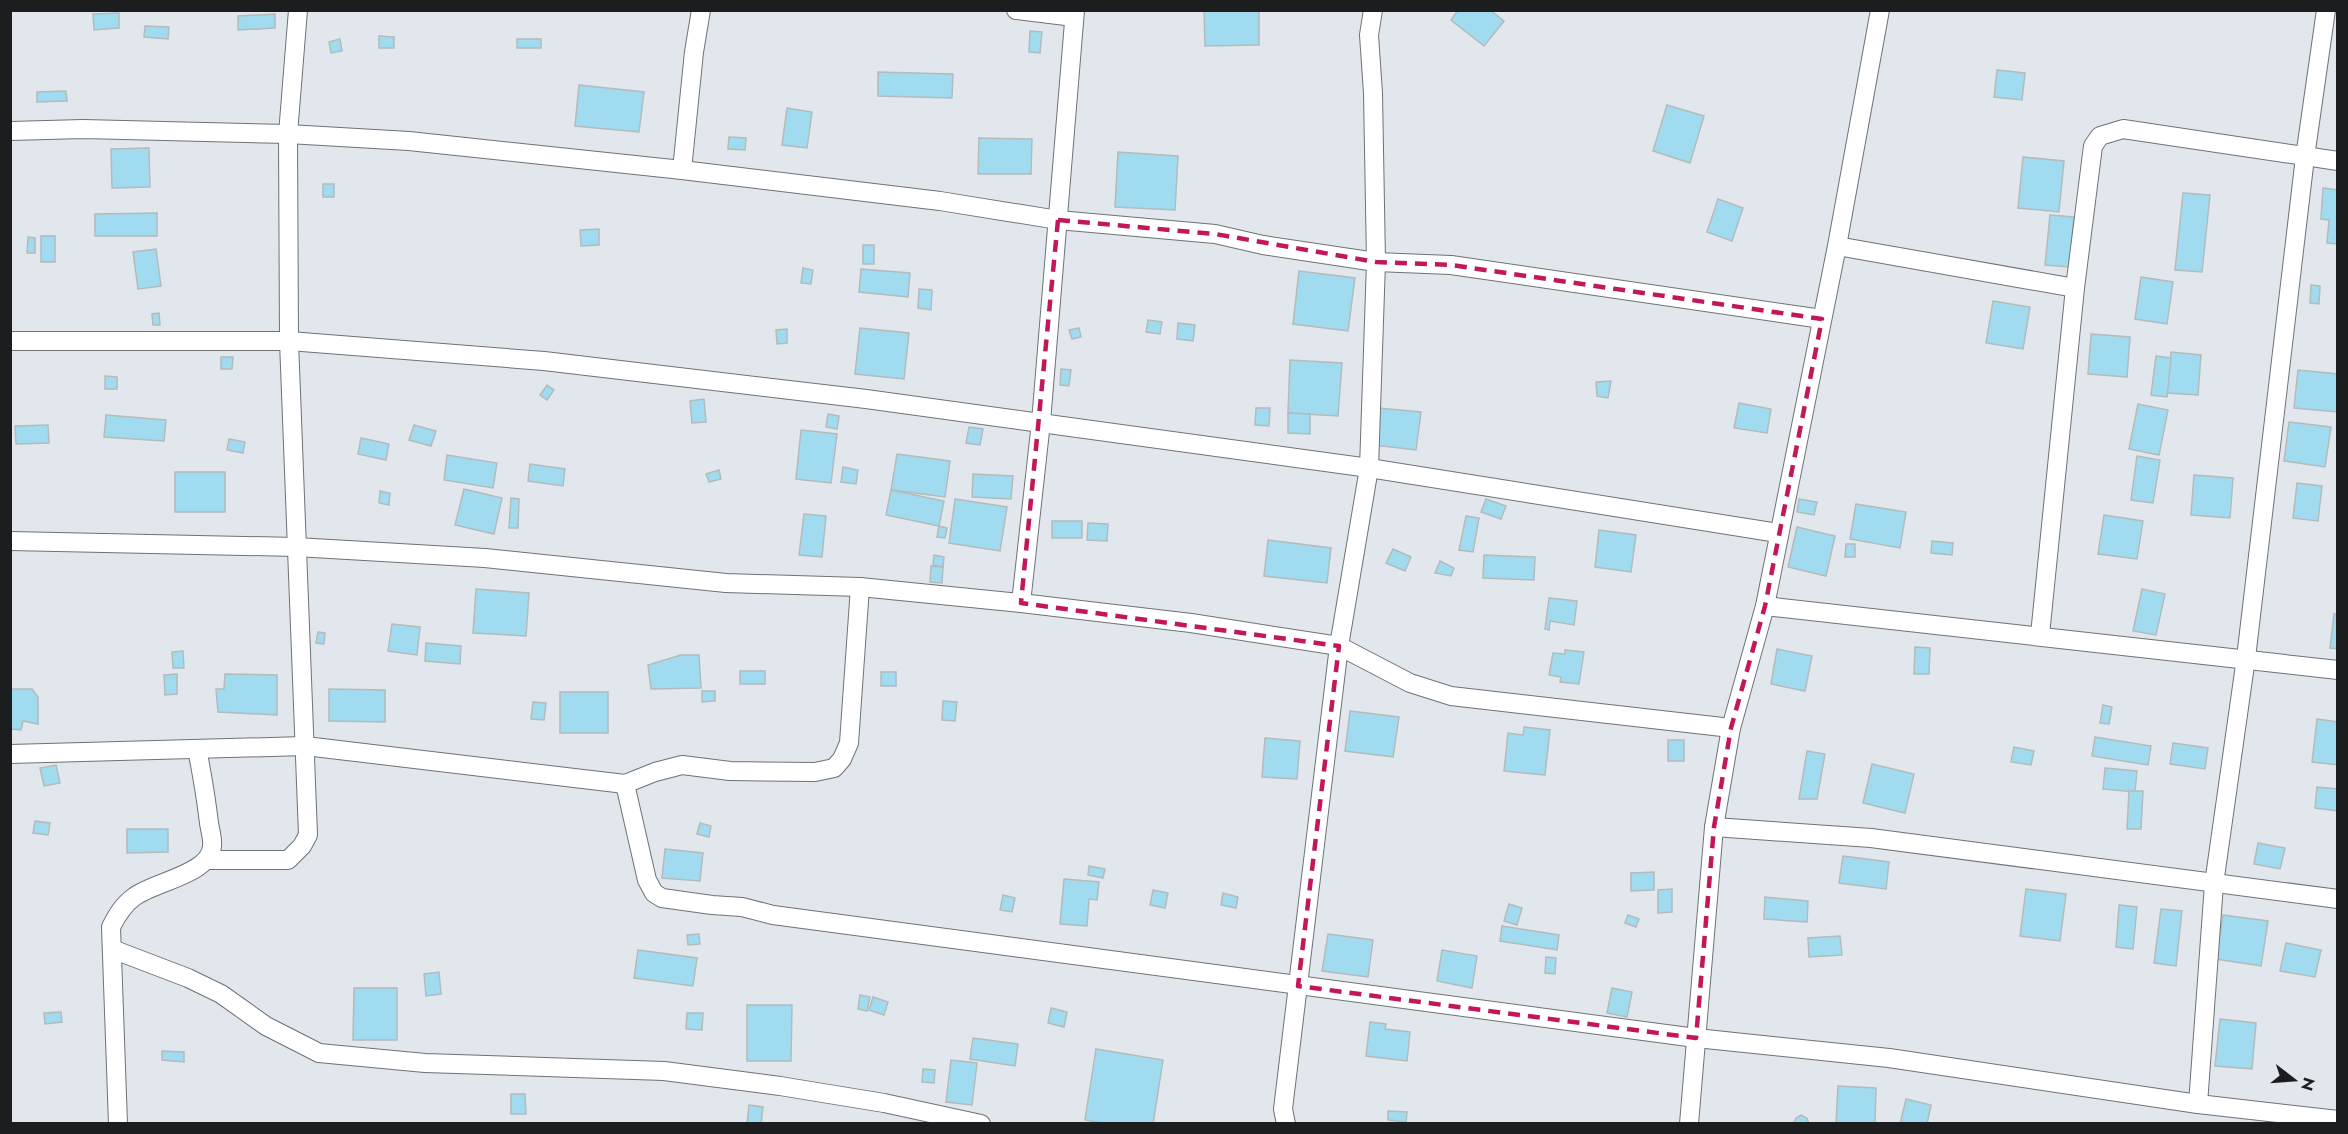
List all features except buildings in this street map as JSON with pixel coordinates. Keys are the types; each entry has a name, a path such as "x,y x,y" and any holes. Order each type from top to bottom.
{"street":[{"path":"206,860 288,860 302,846 308,835 289,341 288,134 298,10"},
{"path":"682,170 694,52 701,10"},
{"path":"1016,10 1074,14 1041,422 1021,603"},
{"path":"1286,1124 1283,1109 1339,646 1369,468 1376,262 1373,93 1369,35 1373,10"},
{"path":"1689,1124 1714,827 1731,728 1765,606 1837,246 1880,10"},
{"path":"2198,1104 2214,884 2246,658 2305,157 2326,10"},
{"path":"10,131 83,129 288,134 409,141 682,170 940,201 1058,220 1215,234 1376,262 1451,265 1822,319"},
{"path":"2040,635 2075,288 2090,168 2094,146 2100,136 2123,129 2337,161"},
{"path":"1837,246 2075,288"},
{"path":"10,341 289,341 544,361 1041,422 1369,468 1778,533"},
{"path":"10,541 296,548 485,558 726,583 860,587 1021,603 1191,623 1339,646 1410,683 1451,696 1731,728"},
{"path":"10,754 304,746 625,784 655,772 682,765 730,771 815,772 834,768 842,759 849,743 860,587"},
{"path":"1765,606 2246,658 2337,670"},
{"path":"118,1124 111,927 120,910 135,896 193,870 206,860 213,848 197,749"},
{"path":"625,784 647,880 654,893 662,898 711,906 742,907 785,917 1298,986 1696,1038 1889,1058 2198,1104 2337,1120"},
{"path":"1714,827 1870,838 2337,899"},
{"path":"112,949 188,978 221,994 266,1026 319,1053 425,1063 664,1071 814,1092 981,1124"}],"highlighted area":[{"path":"1058,220 1215,234 1376,262 1451,265 1822,319 1765,606 1731,728 1714,827 1696,1038 1298,986 1339,646 1021,603"}]}
